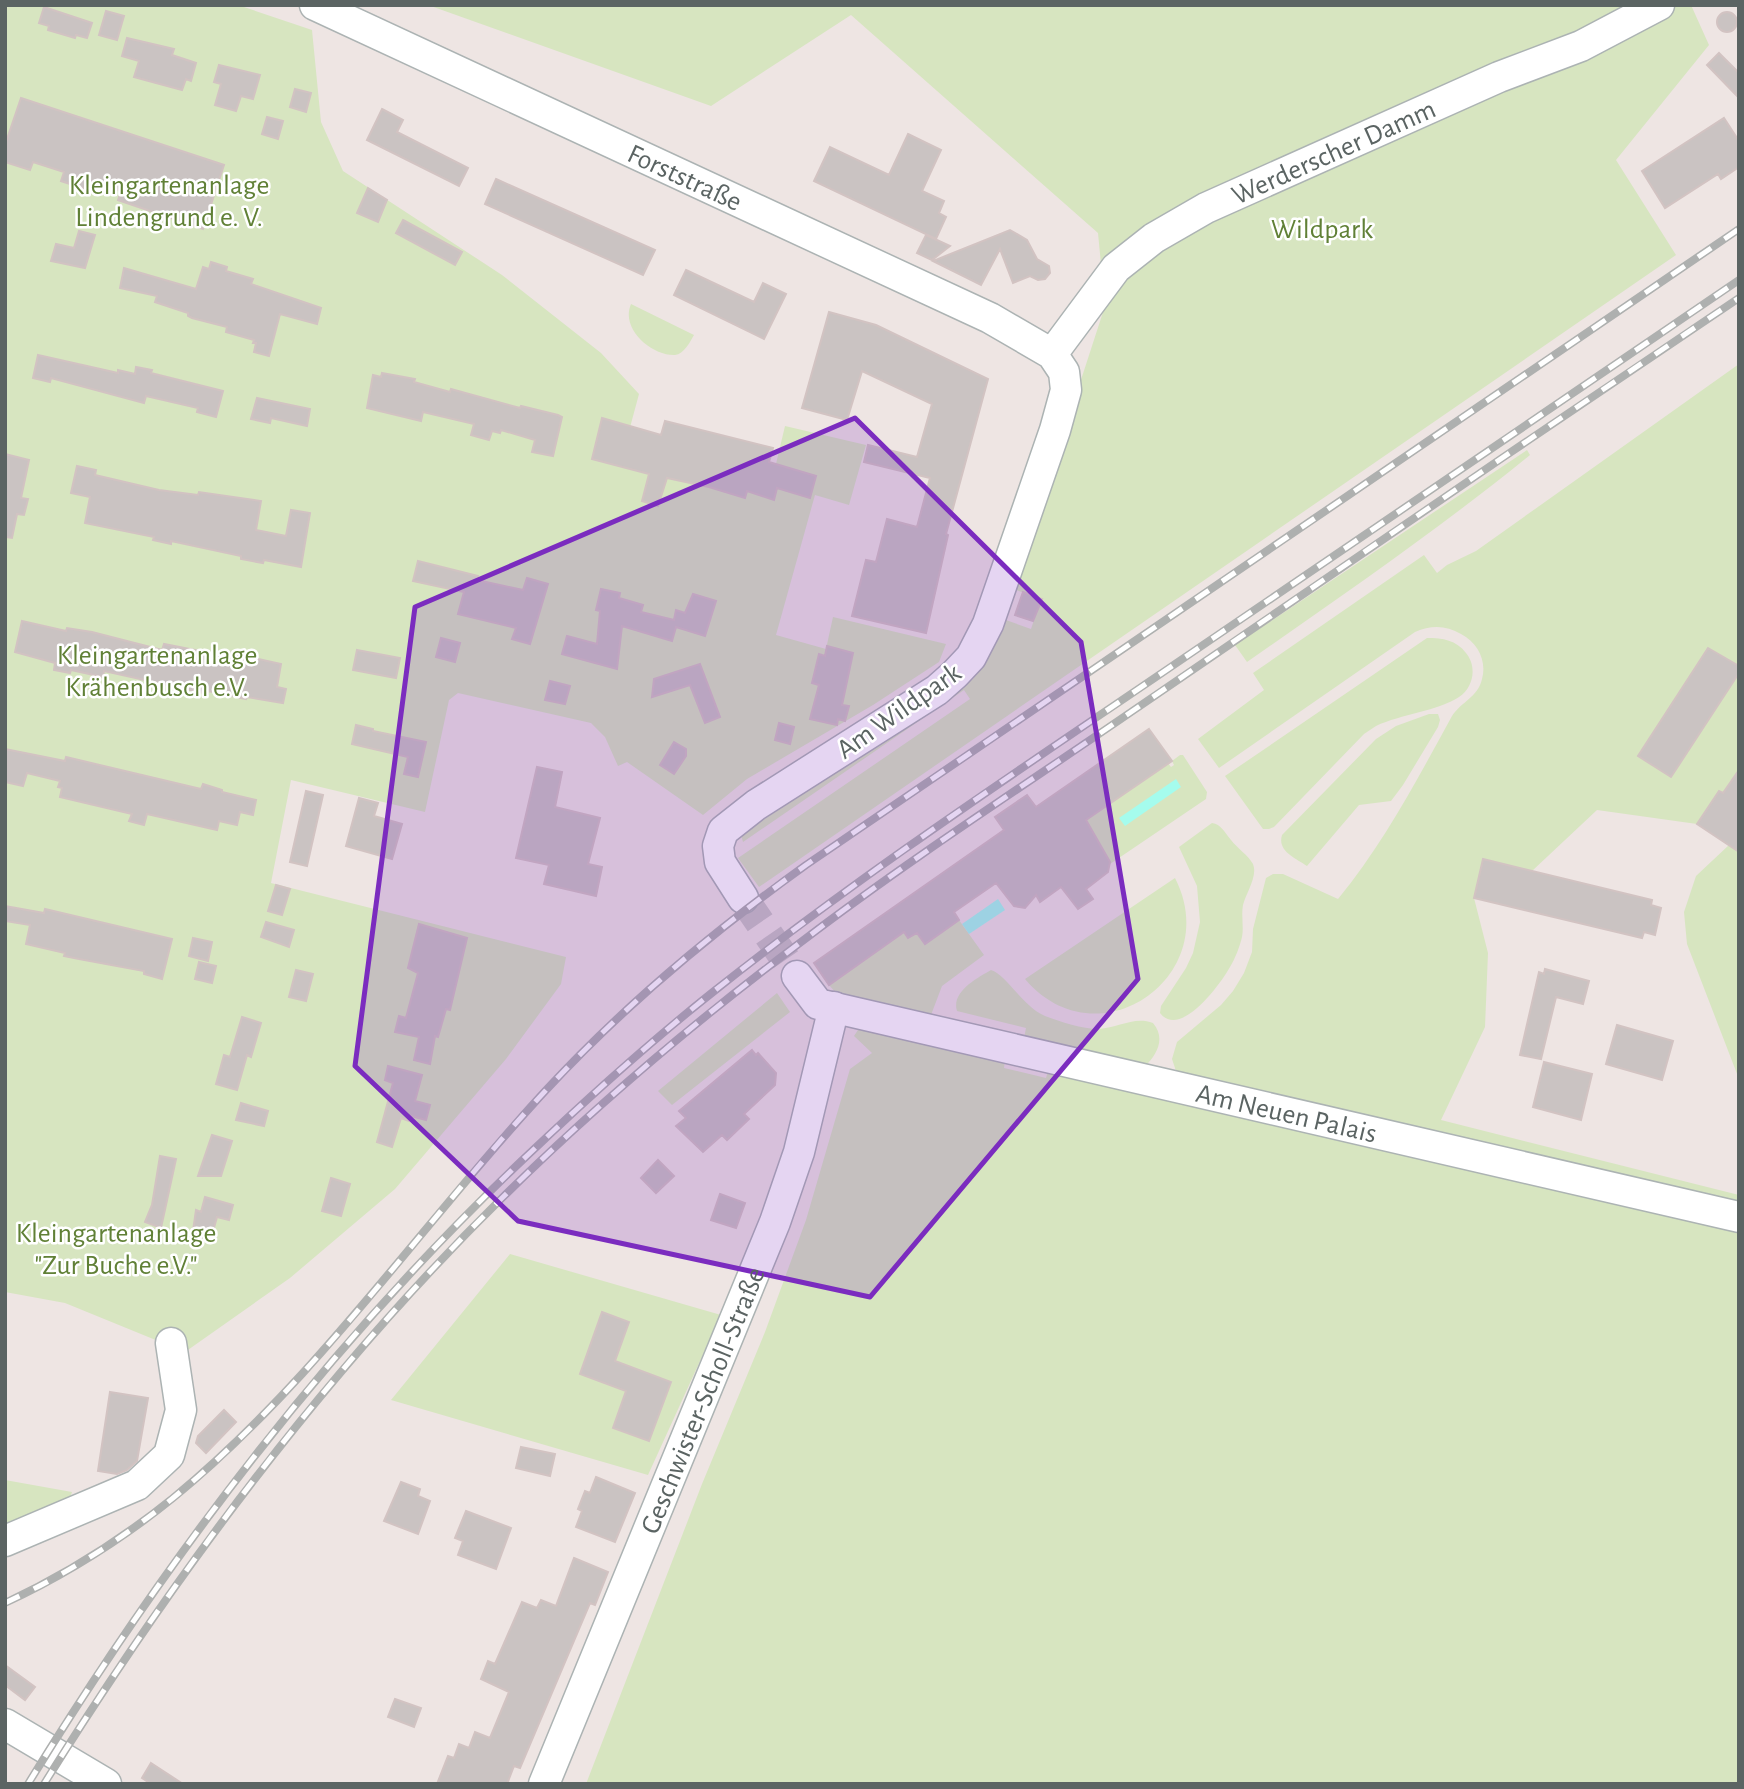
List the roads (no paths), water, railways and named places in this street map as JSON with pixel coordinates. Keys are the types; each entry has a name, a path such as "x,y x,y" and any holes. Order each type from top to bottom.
{"street":[{"name":"Forststraße","path":"315,5 990,318 1052,354"},
{"name":"Werderscher Damm","path":"1052,354 1116,268 1154,237 1206,208 1499,77 1581,46 1659,5"},
{"name":"Am Wildpark","path":"743,898 720,862 718,846 723,831 756,805 937,690 971,657 988,624 1055,430 1066,390 1064,372 1052,354"},
{"path":"797,976 818,1004 834,1007"},
{"name":"Am Neuen Palais","path":"834,1007 1739,1217"},
{"name":"Geschwister-Scholl-Straße","path":"544,1784 775,1222 799,1152 834,1007"},
{"path":"5,1541 137,1485 169,1455 181,1410 171,1343"},
{"path":"5,1724 106,1784"}],"water":[{"path":"1176,779 1181,787 1125,826 1119,818"},
{"path":"998,899 1005,910 969,934 962,924"}],"tunnel":[{"path":"743,898 797,976"}],"railway":[{"path":"5,1603 71,1569 113,1542 173,1498 225,1452 322,1352 548,1088 640,998 738,916 806,865 1739,229"},
{"path":"28,1784 138,1614 258,1451 322,1373 389,1296 459,1223 620,1070 767,950 932,830 1739,280"},
{"path":"44,1784 199,1552 313,1405 436,1265 537,1164 648,1064 726,1000 881,883 1739,298"}],"park label":[{"name":"Kleingartenanlage Lindengrund e. V.","path":"169,200"},
{"name":"Wildpark","path":"1322,228"},
{"name":"Kleingartenanlage Krähenbusch e.V.","path":"157,670"},
{"name":"Kleingartenanlage \"Zur Buche e.V.\"","path":"116,1248"}]}
